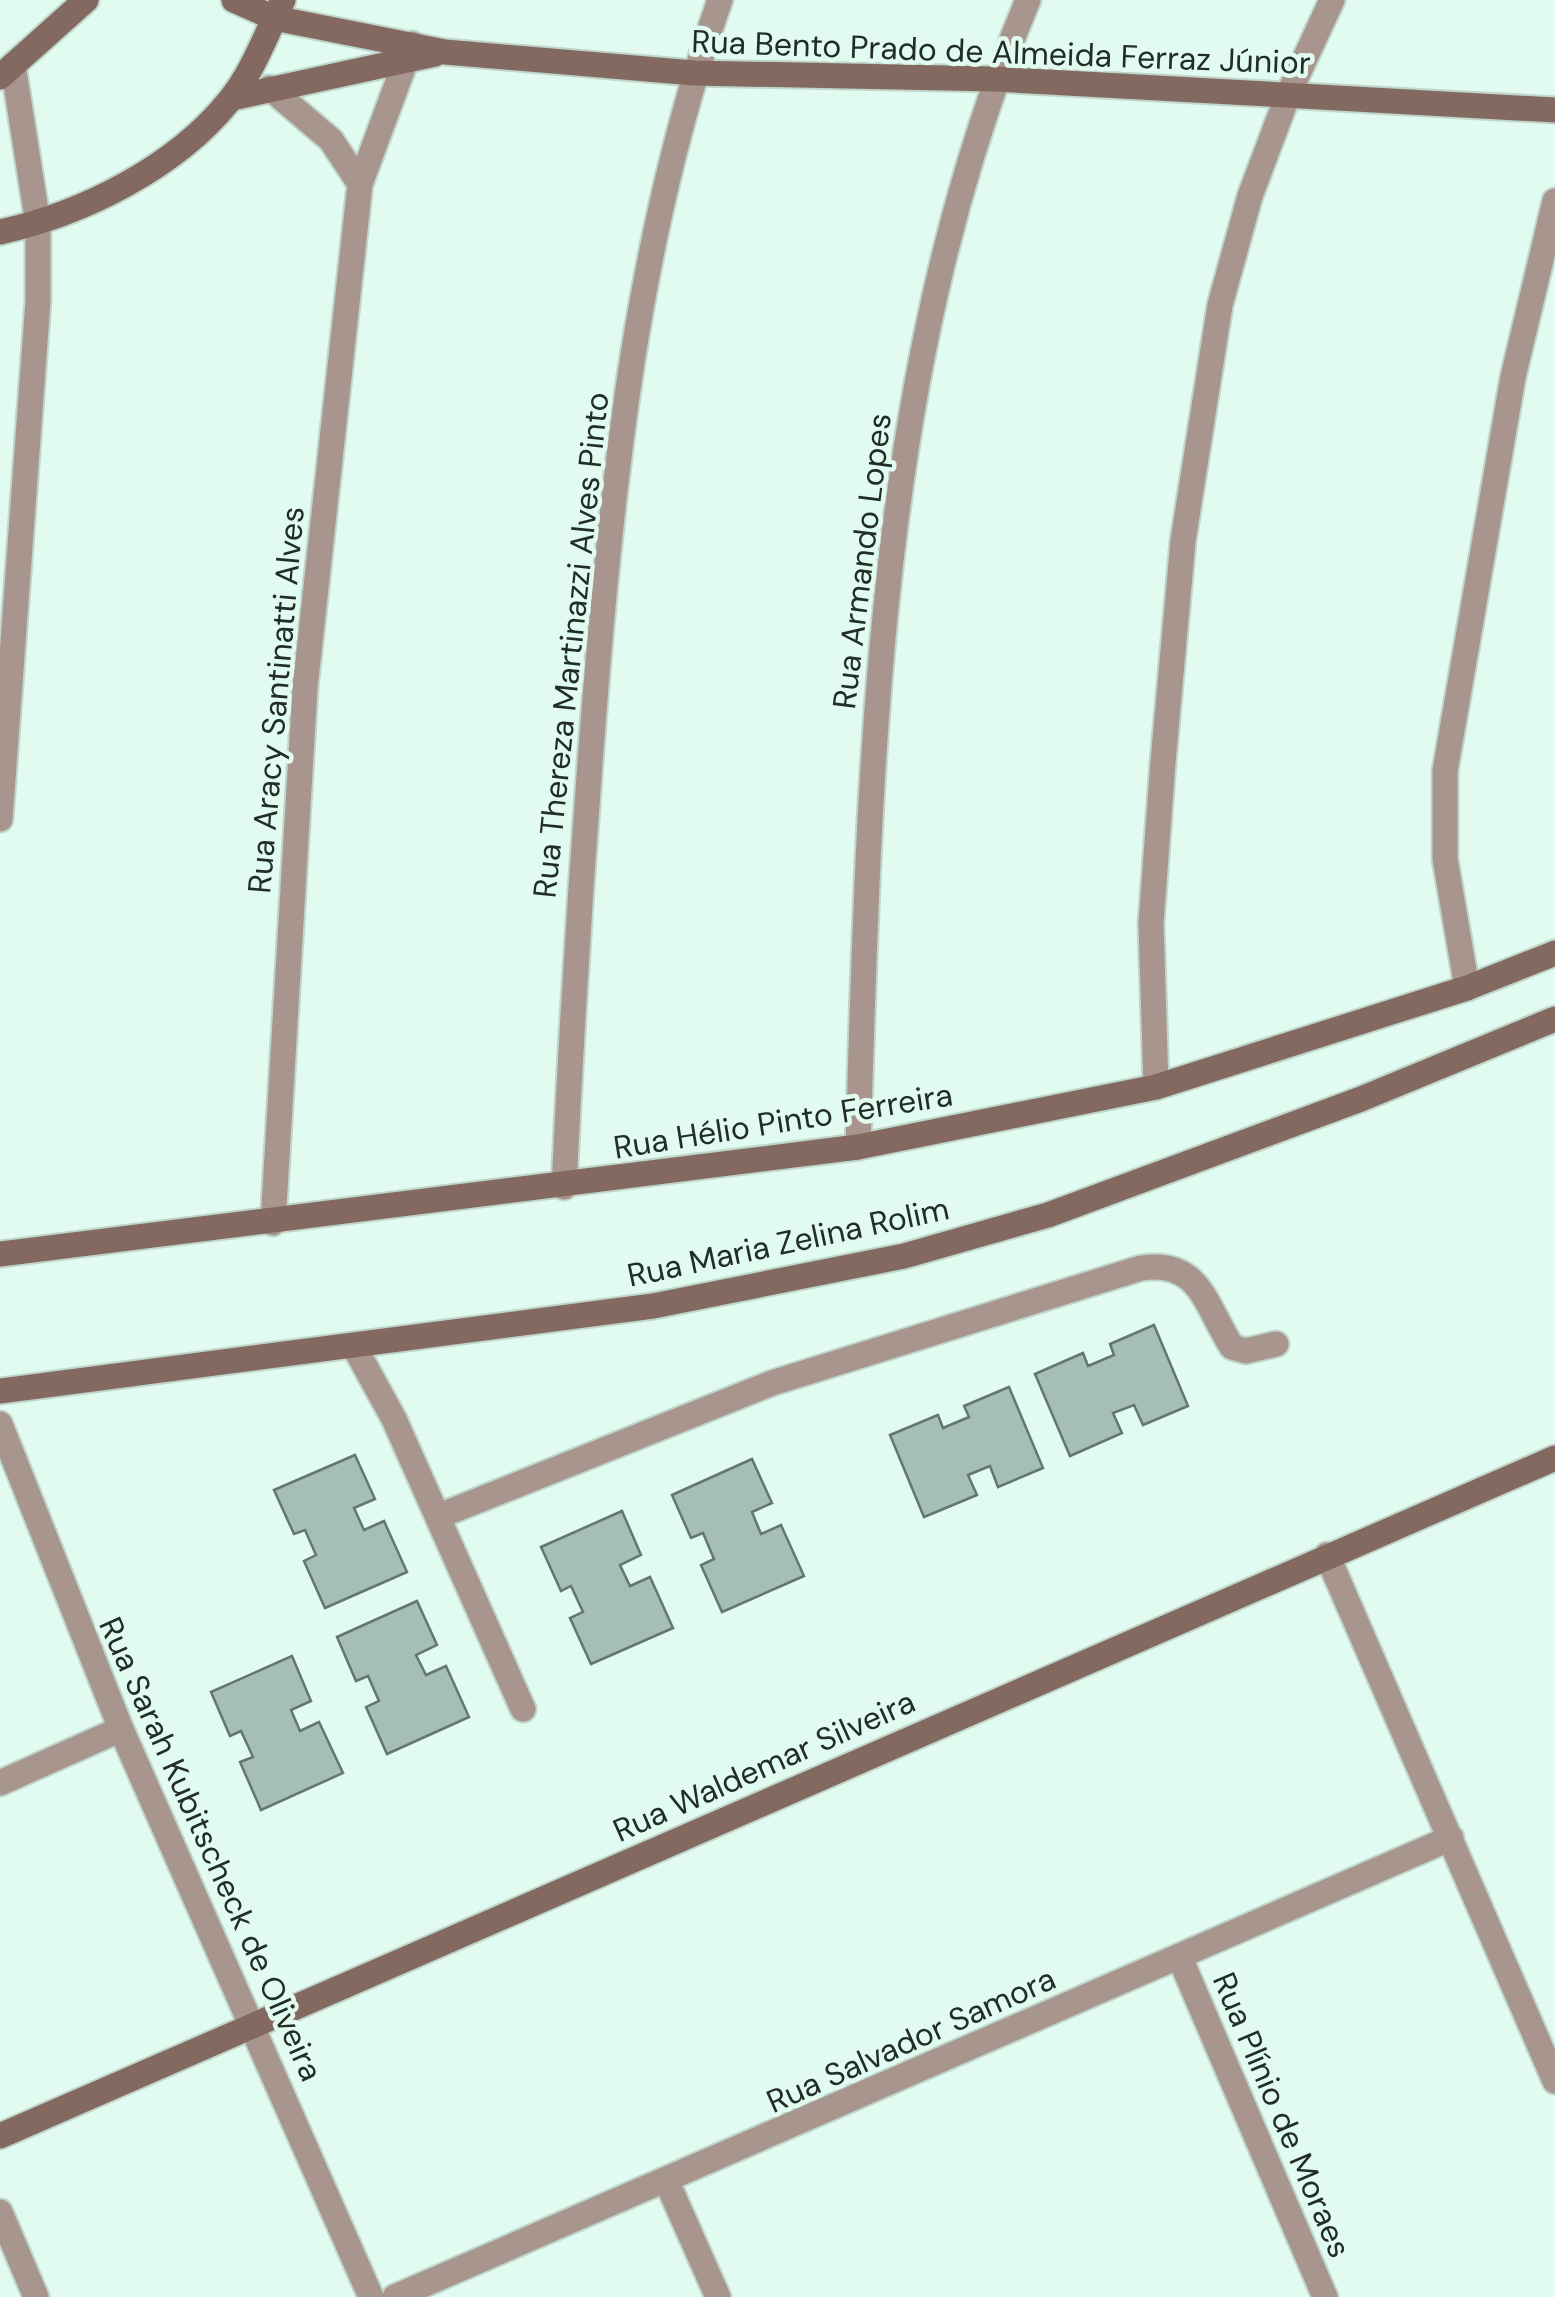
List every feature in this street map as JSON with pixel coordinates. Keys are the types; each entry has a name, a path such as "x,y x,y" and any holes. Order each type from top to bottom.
{"street":[{"path":"0,820 38,300 38,224 6,71 86,0"},
{"name":"Rua Bento Prado de Almeida Ferraz Júnior","path":"234,0 279,9 410,52"},
{"name":"Rua Thereza Martinazzi Alves Pinto","path":"564,1187 578,897 611,507 649,248 694,73 720,0"},
{"name":"Rua Armando Lopes","path":"858,1147 870,768 890,540 934,294 995,79 1028,0"},
{"path":"1156,1087 1151,923 1183,542 1220,305 1250,196 1288,95 1332,0"},
{"path":"0,232 38,224 163,161 204,129 232,98 279,9"},
{"name":"Rua Bento Prado de Almeida Ferraz Júnior","path":"232,98 410,52 445,52 694,73 995,79 1555,110"},
{"name":"Rua Aracy Santinatti Alves","path":"273,1223 305,688 360,184 410,52"},
{"path":"270,88 332,140 360,184"},
{"path":"1467,988 1445,859 1445,770 1513,377 1555,201"},
{"name":"Rua Hélio Pinto Ferreira","path":"0,1254 564,1187 858,1147 1156,1087 1467,988 1555,953"},
{"name":"Rua Maria Zelina Rolim","path":"0,1392 653,1306 904,1256 1066,1208 1362,1099 1555,1019"},
{"path":"439,1516 772,1383 1141,1268 1177,1267 1190,1276 1232,1347 1246,1351 1276,1344"},
{"path":"355,1348 439,1516 523,1708"},
{"name":"Rua Sarah Kubitscheck de Oliveira","path":"0,1424 121,1729 371,2297"},
{"name":"Rua Waldemar Silveira","path":"0,2136 1555,1458"},
{"path":"1327,1555 1555,2082"},
{"path":"0,1784 121,1729"},
{"name":"Rua Salvador Samora","path":"396,2297 668,2182 1450,1838"},
{"name":"Rua Plínio de Moraes","path":"1180,1958 1325,2297"},
{"path":"668,2182 718,2297"},
{"path":"0,2212 36,2297"}],"building":[{"path":"1154,1325 1188,1406 1143,1425 1134,1405 1113,1413 1122,1433 1070,1456 1035,1374 1083,1353 1088,1366 1114,1355 1110,1344"},
{"path":"1009,1387 1043,1468 998,1487 990,1466 968,1475 977,1495 924,1517 890,1435 938,1415 943,1428 969,1417 964,1406"},
{"path":"355,1455 375,1499 354,1508 364,1530 384,1521 407,1572 325,1608 304,1561 316,1555 305,1530 294,1534 274,1490"},
{"path":"752,1459 772,1503 752,1512 761,1534 781,1525 804,1576 722,1612 701,1565 714,1559 703,1533 691,1538 672,1495"},
{"path":"622,1511 641,1555 620,1565 630,1586 650,1577 673,1628 591,1664 570,1618 583,1612 571,1586 561,1591 541,1547"},
{"path":"417,1601 437,1645 416,1655 426,1675 446,1666 469,1717 387,1754 366,1707 379,1701 368,1676 356,1681 337,1637"},
{"path":"292,1656 311,1701 291,1710 300,1731 319,1722 343,1773 261,1810 240,1762 253,1757 241,1731 230,1736 211,1692"}]}
